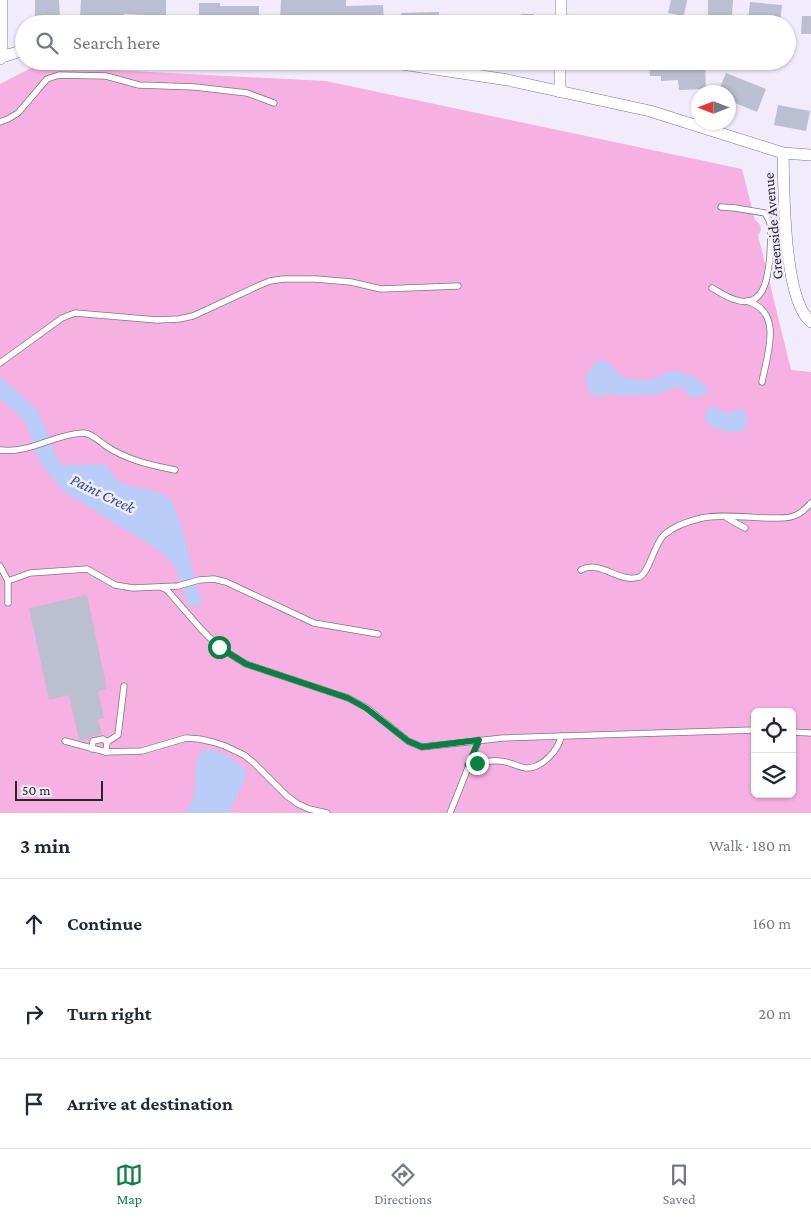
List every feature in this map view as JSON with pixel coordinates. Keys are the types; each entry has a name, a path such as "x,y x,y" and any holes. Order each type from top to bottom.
{"street":[{"path":"2,0 1,58 15,53"},
{"path":"561,0 561,15"},
{"path":"442,70 508,80 650,111 782,153 811,155"},
{"path":"560,70 560,92"},
{"name":"Greenside Avenue","path":"782,153 786,239 790,272 799,302 806,318 811,322"}],"lane":[{"path":"0,122 18,113 47,79 59,74 106,76 139,85 195,87 247,92 274,103"},
{"path":"712,288 739,301 755,299 762,293 765,286 769,265 770,224 765,214 721,207"},
{"path":"0,363 62,318 75,313 157,320 179,319 193,316 260,285 283,279 334,280 381,289 458,286"},
{"path":"747,301 754,303 765,312 770,328 768,352 762,382"},
{"path":"0,450 20,450 58,438 82,433 89,434 111,449 138,462 175,470"},
{"path":"581,570 586,567 598,568 621,576 640,577 645,572 662,536 673,529 711,516 788,518 796,516 811,503"},
{"path":"725,517 745,528"},
{"path":"0,566 8,581 8,603"},
{"path":"8,581 30,573 87,569 115,585 133,588 178,586 199,580 214,579 226,582 314,623 378,634"},
{"path":"161,587 166,590 200,629 219,647 246,664 348,698 366,708 408,741 422,747 503,738 751,730"},
{"path":"107,742 118,735 124,686"},
{"path":"796,732 811,733"},
{"path":"468,765 500,761 532,768 539,765 556,750 560,736"},
{"path":"65,741 106,752 142,751 186,738 213,742 237,752 254,763 287,796 298,804 327,813"},
{"path":"92,749 94,741 103,739 107,742"},
{"path":"450,813 479,740"},
{"path":"106,752 107,742"}],"shaded area":[{"path":"27,70 113,70 326,81 742,169 755,220 761,227 758,235 791,370 811,372 811,813 0,813 0,84"}],"water":[{"path":"600,360 611,365 621,375 635,380 651,379 673,371 683,373 694,377 703,384 708,392 690,397 682,388 678,387 652,395 607,394 596,397 588,389 586,376 594,363"},
{"name":"Paint Creek","path":"0,377 38,412 56,455 63,465 104,464 122,483 157,492 173,503 180,520 202,604 191,607 188,605 176,568 167,557 63,491 38,460 29,430 22,418 0,399"},
{"path":"711,407 729,414 736,410 743,410 747,418 746,427 737,432 732,432 710,426 706,420 705,413"},
{"path":"206,749 228,756 246,771 246,778 228,813 185,813 195,795 196,765 200,752"}],"building":[{"path":"35,0 59,0 60,15 35,15"},
{"path":"81,0 166,0 166,15 80,15"},
{"path":"281,0 346,0 346,6 383,5 384,15 280,15"},
{"path":"671,0 687,0 684,15 668,13"},
{"path":"708,0 733,0 732,15 708,15"},
{"path":"750,2 782,5 781,15 749,15"},
{"path":"199,3 220,3 220,6 259,6 259,15 199,15"},
{"path":"439,12 439,15 401,15 401,13"},
{"path":"802,16 811,16 811,34 801,34"},
{"path":"650,70 705,70 706,85 691,85 691,90 679,90 678,80 661,81 661,76 650,76"},
{"path":"726,73 766,89 757,112 736,103 736,85 721,85"},
{"path":"778,105 810,111 806,131 774,125"},
{"path":"87,595 107,689 98,691 104,718 98,720 102,734 92,736 89,739 79,740 69,695 49,700 29,608"}],"route":[{"path":"219,647 246,664 348,698 366,708 408,741 422,747 479,740 468,765 477,763"}]}
